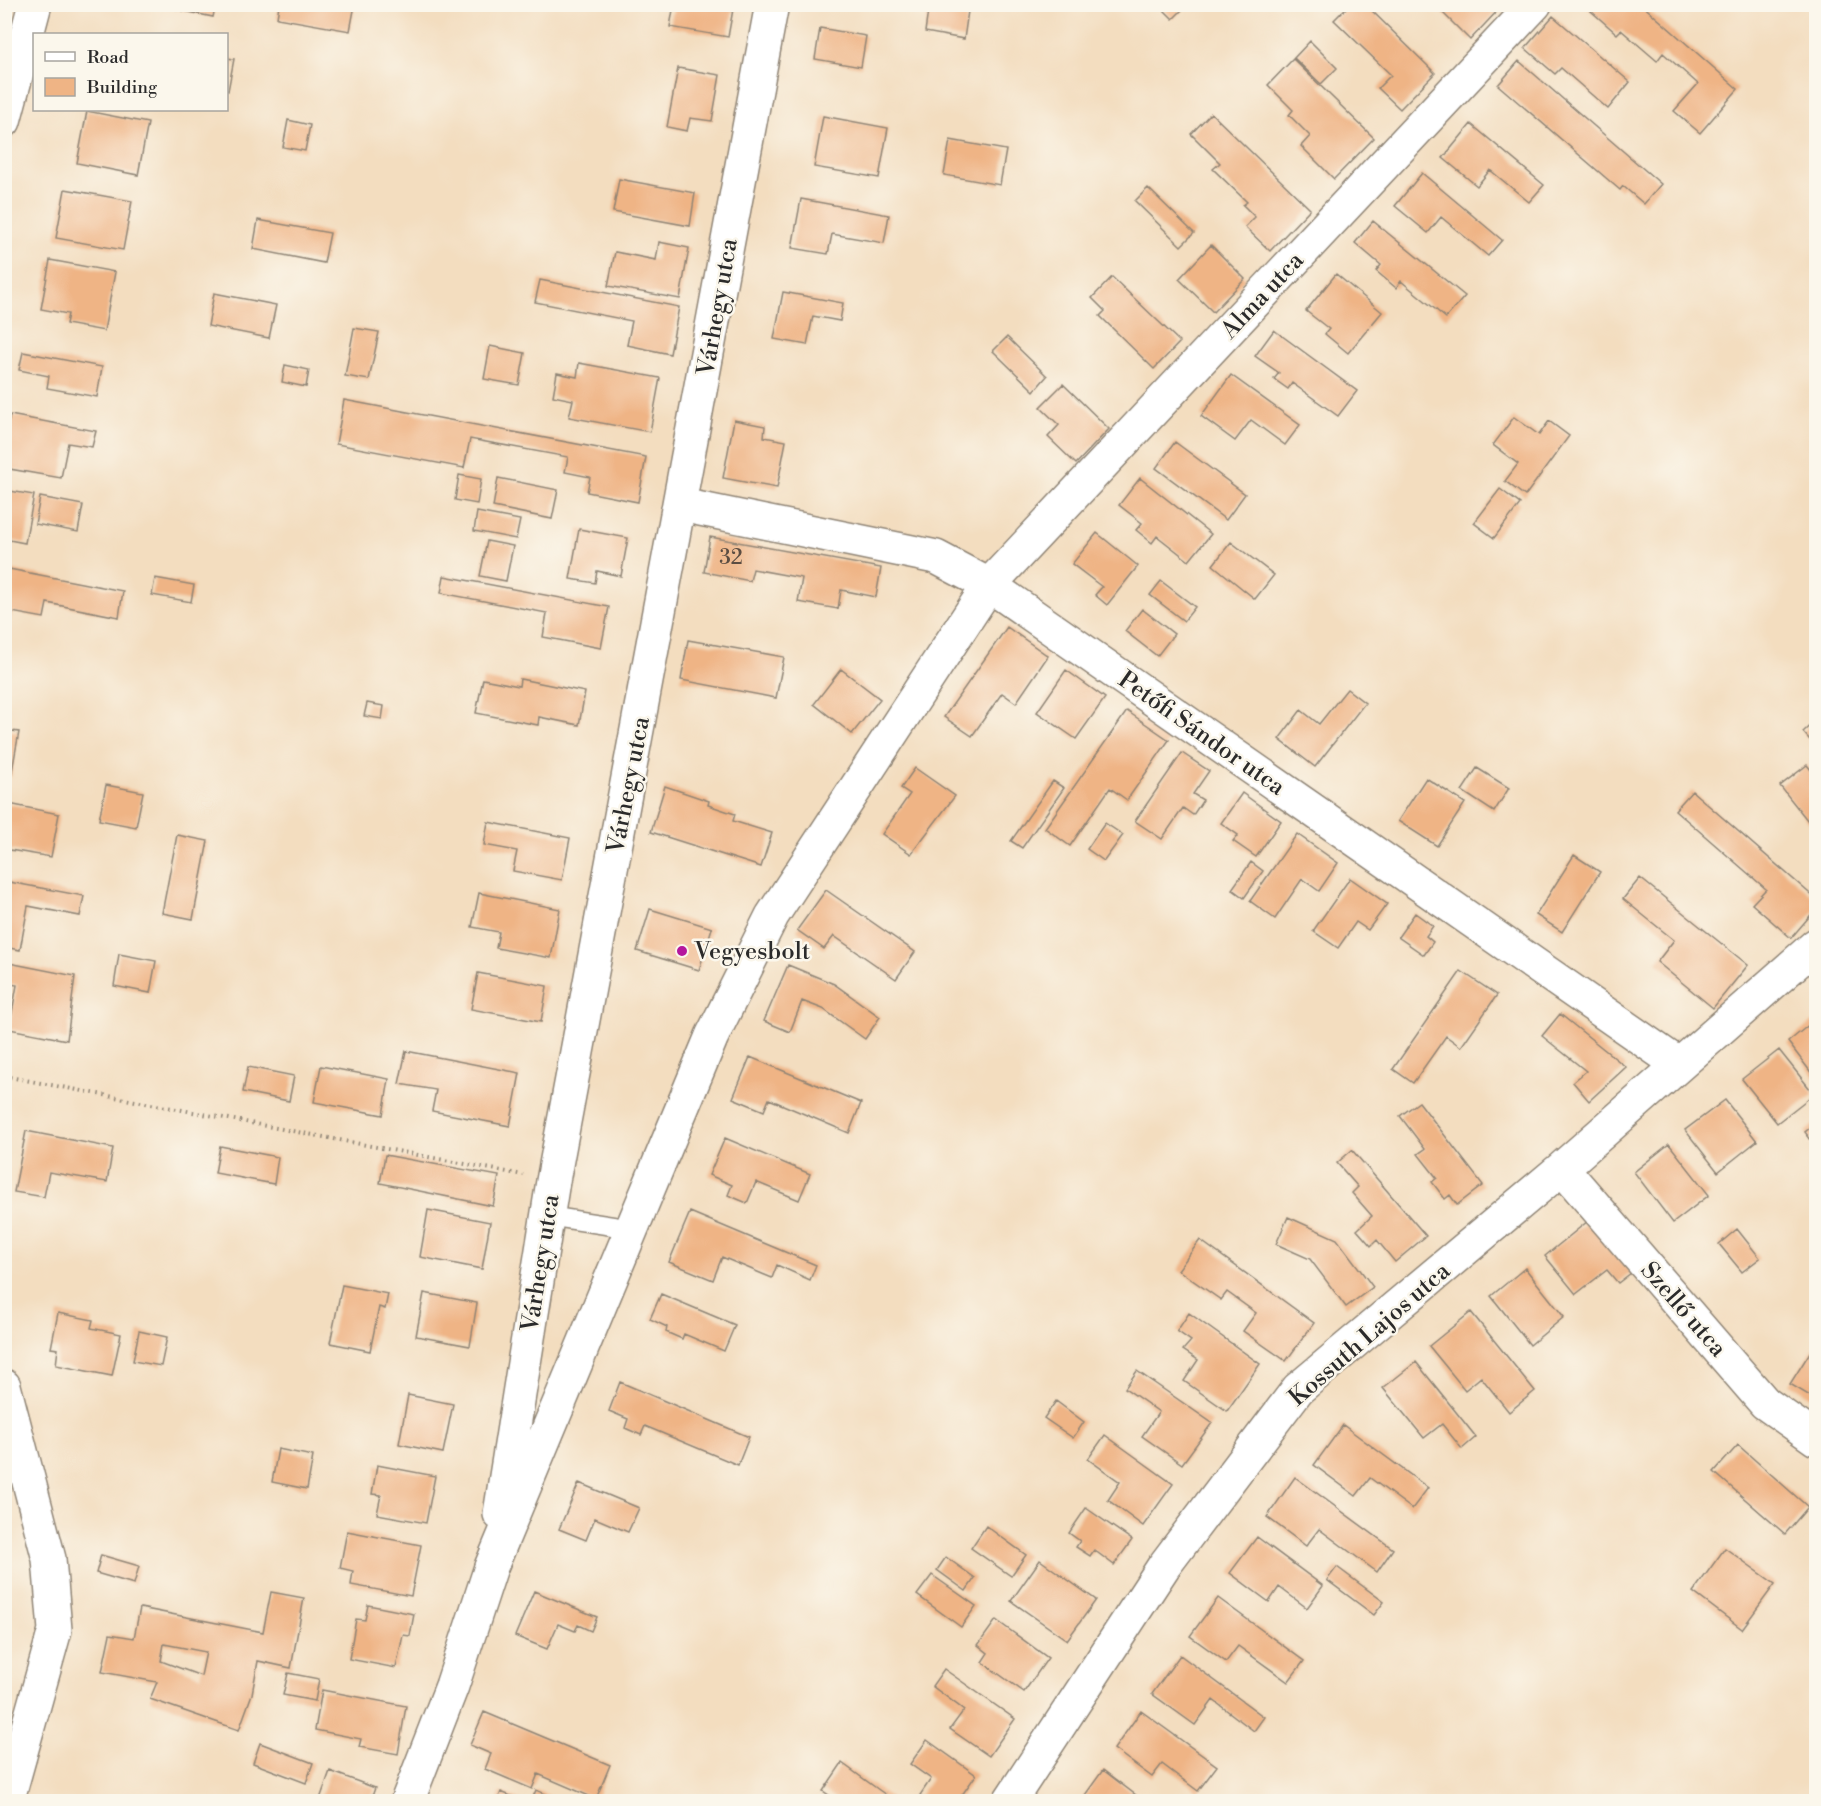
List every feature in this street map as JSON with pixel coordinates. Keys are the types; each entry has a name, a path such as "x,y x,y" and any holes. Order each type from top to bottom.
{"street":[{"path":"4,121 35,4"},
{"name":"Várhegy utca","path":"491,1567 554,1181 772,4"},
{"name":"Alma utca","path":"989,585 1535,4"},
{"name":"Petőfi Sándor utca","path":"681,505 936,557 989,585 1678,1064"},
{"name":"Várhegy utca","path":"407,1802 452,1686 491,1567 712,1036 772,916 989,585"},
{"name":"Kossuth Lajos utca","path":"1009,1802 1164,1566 1298,1389 1562,1168 1816,945"},
{"name":"Szellő utca","path":"1562,1168 1765,1403 1816,1439"},
{"path":"4,1386 49,1558 55,1630 7,1802"}],"lane":[{"path":"548,1216 632,1229"}],"path":[{"path":"4,1076 554,1181"}],"building":[{"path":"151,4 216,4 213,17"},
{"path":"674,4 734,4 728,37 670,27"},
{"path":"929,4 969,4 964,39 925,32"},
{"path":"1166,4 1188,4 1173,19 1162,8"},
{"path":"1350,4 1365,4 1435,73 1400,109 1378,88 1391,75 1334,20"},
{"path":"1449,4 1498,4 1501,7 1470,40 1442,12"},
{"path":"1583,4 1641,4 1738,89 1700,133 1674,111 1698,84 1663,53 1657,61 1621,30 1617,34"},
{"path":"279,5 355,5 350,31 277,18"},
{"path":"1553,16 1630,82 1608,109 1561,68 1555,74 1525,48"},
{"path":"820,28 866,36 861,67 815,59"},
{"path":"1310,41 1337,68 1321,84 1294,58"},
{"path":"228,58 234,59 228,91"},
{"path":"1293,59 1374,138 1334,179 1301,146 1310,136 1289,115 1293,110 1268,85"},
{"path":"1519,61 1661,184 1644,204 1623,186 1620,190 1498,85"},
{"path":"678,68 720,75 712,121 690,118 687,131 667,127"},
{"path":"87,111 148,123 138,175 77,163"},
{"path":"1211,113 1310,209 1270,251 1245,227 1255,217 1243,205 1247,202 1213,169 1220,163 1191,134"},
{"path":"823,116 888,128 879,178 814,167"},
{"path":"288,120 310,125 305,151 283,147"},
{"path":"1471,124 1544,185 1529,202 1490,170 1477,186 1443,158"},
{"path":"950,140 1006,150 1000,185 944,175"},
{"path":"1422,173 1502,240 1488,256 1441,217 1428,233 1395,206"},
{"path":"619,179 695,193 690,226 613,212"},
{"path":"1148,188 1194,233 1181,246 1135,201"},
{"path":"65,189 132,201 123,250 56,238"},
{"path":"801,199 889,215 884,243 832,234 828,254 792,248"},
{"path":"258,220 330,233 324,263 253,249"},
{"path":"1373,221 1465,296 1446,318 1401,281 1396,288 1376,271 1381,265 1355,243"},
{"path":"659,242 689,248 680,299 608,286 615,252 656,260"},
{"path":"1211,245 1245,279 1213,312 1179,279"},
{"path":"50,260 115,272 104,331 66,324 68,314 41,309"},
{"path":"1336,274 1382,312 1348,353 1325,334 1329,329 1306,311"},
{"path":"1112,277 1180,342 1154,369 1100,316 1105,311 1092,298"},
{"path":"540,280 679,307 670,354 627,345 632,321 535,302"},
{"path":"783,292 843,303 840,321 813,316 807,345 774,339"},
{"path":"214,293 276,305 269,338 208,326"},
{"path":"354,328 379,332 369,380 345,376"},
{"path":"1274,330 1357,391 1338,416 1292,383 1288,389 1274,379 1279,373 1255,356"},
{"path":"1007,337 1047,376 1034,391 993,351"},
{"path":"490,346 525,353 519,385 484,379"},
{"path":"23,352 102,367 97,397 47,388 49,376 19,370"},
{"path":"579,363 660,378 650,432 569,417 573,400 553,396 557,373 577,377"},
{"path":"285,365 309,370 306,387 282,382"},
{"path":"1231,375 1300,425 1285,445 1251,420 1235,441 1201,416"},
{"path":"1063,384 1109,429 1076,464 1048,437 1059,425 1040,407"},
{"path":"344,400 646,457 638,502 587,492 590,477 565,472 568,457 470,439 464,468 336,444"},
{"path":"10,415 96,431 92,447 68,443 61,478 4,468 4,442"},
{"path":"1514,417 1539,435 1549,421 1569,436 1525,496 1505,481 1518,464 1493,445"},
{"path":"734,420 765,426 764,437 786,441 777,488 723,478"},
{"path":"1175,442 1245,494 1226,520 1156,468"},
{"path":"459,475 481,479 477,504 455,500"},
{"path":"498,478 558,490 552,519 493,507"},
{"path":"1140,478 1211,534 1189,561 1157,536 1152,543 1136,530 1142,523 1119,505"},
{"path":"1500,489 1520,504 1494,538 1474,523"},
{"path":"4,490 34,495 25,543 4,539"},
{"path":"40,497 83,505 78,532 35,524"},
{"path":"477,512 520,520 516,539 474,531"},
{"path":"579,529 628,538 621,576 597,571 595,583 570,579"},
{"path":"1097,533 1138,566 1107,605 1095,595 1102,587 1072,564"},
{"path":"710,537 881,568 876,597 841,590 838,609 798,602 802,578 753,569 750,581 704,572"},
{"path":"487,541 513,546 506,581 480,576"},
{"path":"1231,542 1274,575 1255,599 1213,565"},
{"path":"4,568 123,591 119,617 47,603 44,618 12,612 10,619 4,617"},
{"path":"444,576 609,607 601,648 543,637 547,613 441,593"},
{"path":"155,578 194,585 191,602 152,595"},
{"path":"1161,581 1195,607 1184,621 1150,595"},
{"path":"1142,609 1174,634 1157,656 1125,631"},
{"path":"1007,627 1048,656 1016,703 1002,693 972,736 944,717"},
{"path":"688,640 784,657 776,698 681,680"},
{"path":"841,669 880,699 852,734 814,704"},
{"path":"1066,670 1105,698 1076,739 1037,712"},
{"path":"483,679 519,686 520,679 585,692 579,725 539,717 538,725 476,713"},
{"path":"1347,689 1365,703 1315,767 1279,739 1301,710 1319,724"},
{"path":"367,703 384,706 382,719 364,716"},
{"path":"1127,711 1169,740 1127,800 1110,788 1070,846 1045,828"},
{"path":"1816,720 1816,747 1803,732"},
{"path":"4,730 19,732 11,777 4,776"},
{"path":"1182,753 1209,771 1193,794 1203,800 1193,815 1183,808 1162,839 1135,821"},
{"path":"1807,765 1816,776 1816,831 1780,786"},
{"path":"915,768 955,796 911,854 882,834 910,794 901,788"},
{"path":"1477,768 1509,788 1494,812 1462,791"},
{"path":"1426,778 1465,803 1437,846 1398,821"},
{"path":"1053,781 1064,788 1022,848 1011,841"},
{"path":"106,785 143,792 136,827 99,820"},
{"path":"665,786 709,801 708,805 735,814 733,821 772,833 761,867 651,832"},
{"path":"1692,791 1816,899 1816,909 1791,938 1752,904 1766,889 1675,810"},
{"path":"1242,793 1281,821 1256,857 1233,841 1238,835 1221,823"},
{"path":"4,803 59,814 51,857 4,849"},
{"path":"488,822 570,838 562,880 513,871 517,851 484,845"},
{"path":"1105,823 1123,835 1104,861 1087,849"},
{"path":"1297,834 1338,863 1319,891 1302,879 1275,919 1250,901"},
{"path":"177,835 208,841 193,919 162,913"},
{"path":"1574,855 1600,872 1562,932 1536,915"},
{"path":"1251,862 1263,871 1244,898 1232,889"},
{"path":"1350,878 1387,904 1368,930 1356,922 1338,948 1313,931"},
{"path":"1640,878 1748,965 1713,1008 1657,962 1674,940 1623,899"},
{"path":"4,881 84,896 80,916 28,906 20,950 4,947"},
{"path":"826,890 915,952 896,979 834,936 824,949 797,930"},
{"path":"479,893 560,909 551,958 496,948 499,932 472,927"},
{"path":"650,909 712,928 699,970 637,951"},
{"path":"1415,913 1433,926 1426,936 1433,942 1424,955 1398,937"},
{"path":"119,954 156,961 150,993 114,986"},
{"path":"4,962 75,976 67,1040 9,1029 17,985 11,984 9,999 4,998"},
{"path":"788,965 834,984 880,1017 865,1039 823,1009 802,1001 790,1032 764,1021"},
{"path":"1461,971 1497,995 1461,1047 1446,1036 1413,1083 1393,1069"},
{"path":"478,973 547,986 541,1022 471,1009"},
{"path":"1560,1014 1626,1067 1589,1101 1573,1082 1586,1071 1542,1036"},
{"path":"1816,1019 1816,1079 1788,1042"},
{"path":"1779,1050 1814,1094 1777,1123 1742,1079"},
{"path":"406,1051 520,1073 510,1126 432,1111 436,1090 399,1084"},
{"path":"750,1057 861,1103 849,1133 769,1099 764,1111 733,1098"},
{"path":"321,1066 389,1079 383,1115 314,1102"},
{"path":"248,1067 294,1076 289,1101 243,1092"},
{"path":"1725,1100 1757,1141 1718,1172 1685,1130"},
{"path":"1419,1102 1483,1185 1457,1205 1450,1195 1445,1199 1432,1182 1437,1178 1418,1154 1425,1149 1400,1116"},
{"path":"1816,1123 1816,1147 1805,1132"},
{"path":"26,1131 113,1148 107,1182 49,1172 44,1197 14,1192"},
{"path":"725,1138 810,1174 799,1200 756,1182 747,1203 728,1195 732,1185 709,1175"},
{"path":"1669,1144 1709,1195 1673,1223 1634,1172"},
{"path":"220,1146 278,1157 274,1184 215,1173"},
{"path":"1352,1150 1426,1236 1395,1262 1377,1240 1371,1246 1357,1230 1372,1216 1352,1193 1358,1187 1337,1163"},
{"path":"385,1155 499,1176 493,1206 380,1183"},
{"path":"428,1210 490,1222 482,1269 420,1257"},
{"path":"690,1212 816,1265 810,1280 777,1265 772,1278 722,1257 713,1280 669,1262"},
{"path":"1288,1217 1337,1239 1373,1287 1346,1307 1310,1259 1276,1244"},
{"path":"1588,1221 1631,1273 1618,1283 1607,1270 1576,1294 1545,1256"},
{"path":"1737,1229 1760,1258 1742,1272 1719,1244"},
{"path":"1200,1240 1314,1323 1286,1361 1243,1331 1256,1313 1227,1292 1221,1300 1178,1270"},
{"path":"1525,1268 1564,1317 1530,1345 1491,1296"},
{"path":"342,1285 388,1294 385,1309 379,1307 370,1351 330,1343"},
{"path":"424,1293 477,1303 470,1346 416,1336"},
{"path":"661,1294 735,1325 724,1351 684,1334 682,1339 666,1332 667,1327 650,1319"},
{"path":"1471,1312 1535,1391 1509,1412 1481,1377 1465,1390 1429,1346"},
{"path":"58,1313 93,1320 91,1328 121,1334 112,1376 56,1365 58,1349 51,1348"},
{"path":"1189,1313 1260,1364 1227,1411 1184,1381 1198,1360 1183,1350 1191,1341 1177,1331"},
{"path":"139,1331 167,1337 161,1366 133,1361"},
{"path":"1812,1349 1816,1352 1815,1399 1790,1384"},
{"path":"1416,1362 1476,1437 1462,1449 1442,1424 1424,1438 1383,1388"},
{"path":"1137,1371 1212,1423 1182,1464 1142,1436 1159,1412 1125,1388"},
{"path":"620,1382 749,1437 738,1465 645,1426 641,1435 625,1428 628,1419 609,1411"},
{"path":"408,1395 453,1404 443,1453 399,1444"},
{"path":"1056,1401 1084,1422 1073,1438 1044,1418"},
{"path":"1343,1425 1428,1488 1412,1509 1370,1478 1356,1496 1314,1465"},
{"path":"1105,1435 1173,1484 1143,1526 1108,1500 1120,1482 1088,1459"},
{"path":"1738,1445 1808,1507 1785,1534 1714,1472"},
{"path":"278,1449 313,1456 307,1489 272,1482"},
{"path":"377,1465 435,1476 426,1523 377,1514 381,1495 372,1494"},
{"path":"1295,1477 1393,1549 1377,1572 1319,1529 1306,1546 1267,1517"},
{"path":"579,1483 639,1508 628,1532 595,1518 586,1540 559,1529"},
{"path":"1086,1508 1132,1540 1114,1565 1094,1550 1090,1556 1076,1547 1080,1541 1069,1533"},
{"path":"986,1526 1026,1555 1011,1576 971,1548"},
{"path":"347,1531 421,1545 411,1596 351,1585 353,1571 340,1568"},
{"path":"1257,1537 1323,1586 1307,1608 1279,1587 1269,1602 1230,1573"},
{"path":"1725,1548 1775,1584 1742,1629 1693,1592"},
{"path":"101,1555 139,1566 134,1584 96,1573"},
{"path":"946,1557 975,1578 966,1591 937,1570"},
{"path":"1040,1560 1096,1600 1067,1640 1011,1601"},
{"path":"1337,1567 1384,1602 1374,1615 1327,1580"},
{"path":"932,1575 976,1606 961,1627 917,1595"},
{"path":"534,1591 597,1617 591,1631 578,1625 575,1631 558,1624 547,1649 515,1636"},
{"path":"271,1592 304,1598 291,1668 258,1661 252,1694 239,1730 150,1699 157,1682 102,1672 110,1634 134,1638 140,1608 263,1632","holes":["164,1644 206,1652 201,1676 161,1661"]},
{"path":"1218,1598 1304,1661 1288,1682 1238,1646 1226,1662 1190,1636"},
{"path":"368,1605 414,1614 410,1636 403,1635 396,1668 349,1659 356,1619 365,1620"},
{"path":"996,1620 1048,1658 1024,1692 982,1662 988,1653 978,1645"},
{"path":"1180,1655 1264,1717 1254,1731 1213,1700 1195,1725 1152,1694"},
{"path":"944,1669 1015,1719 989,1756 950,1729 964,1710 932,1686"},
{"path":"288,1673 319,1679 315,1701 283,1695"},
{"path":"322,1690 406,1706 398,1754 359,1747 361,1739 315,1730"},
{"path":"1141,1711 1217,1766 1198,1791 1162,1764 1152,1777 1114,1749"},
{"path":"484,1712 610,1765 596,1799 538,1774 532,1789 485,1769 491,1754 470,1745"},
{"path":"927,1740 976,1775 957,1802 929,1802 920,1795 931,1779 910,1764"},
{"path":"260,1743 313,1763 306,1783 253,1763"},
{"path":"842,1763 896,1802 839,1802 823,1791"},
{"path":"1103,1770 1145,1802 1080,1802"},
{"path":"330,1771 375,1788 370,1802 319,1802"},
{"path":"536,1790 564,1802 531,1802"},
{"path":"501,1792 523,1801 523,1802 497,1802"}],"place":[{"name":"Vegyesbolt","path":"682,951"}]}
